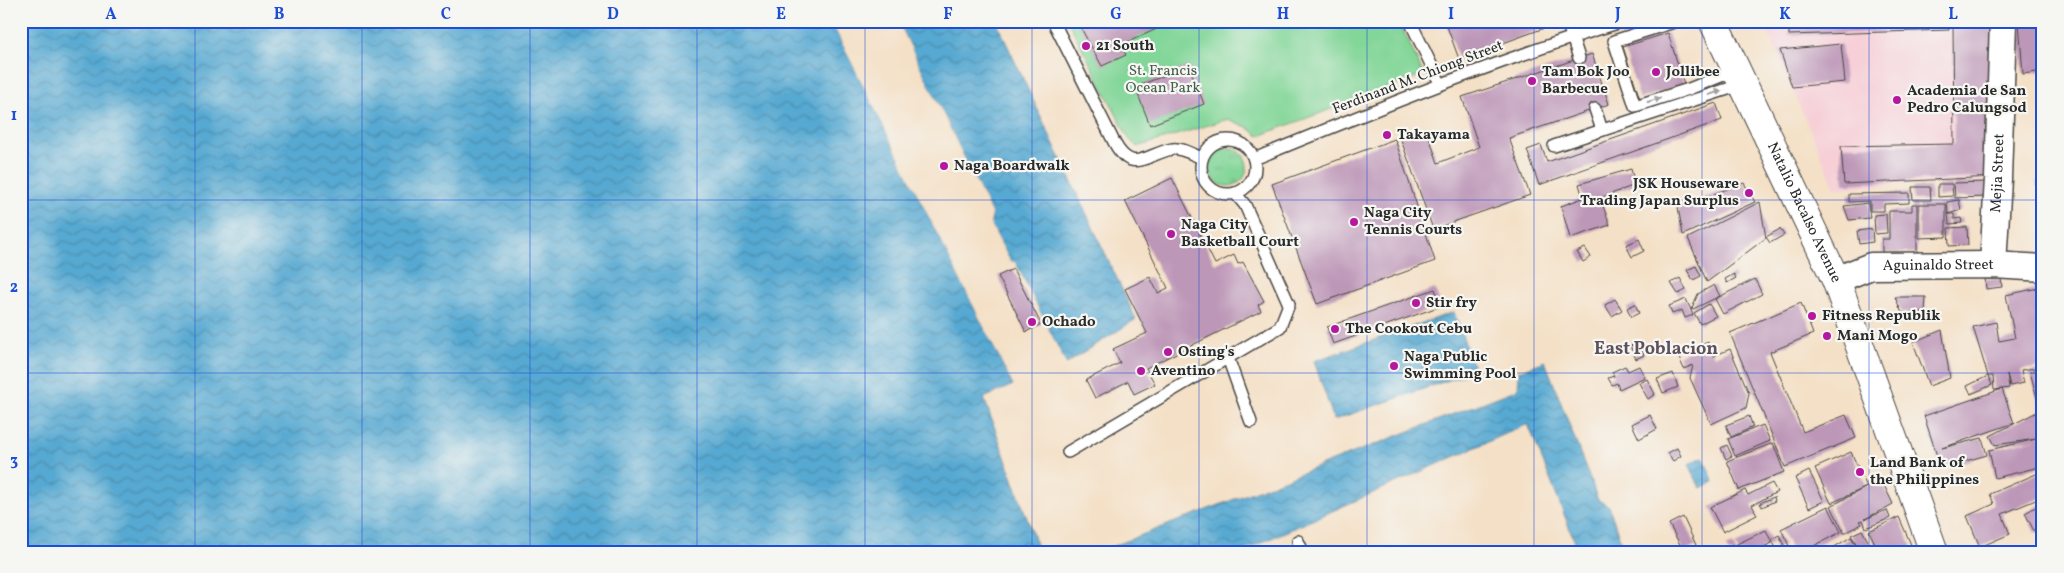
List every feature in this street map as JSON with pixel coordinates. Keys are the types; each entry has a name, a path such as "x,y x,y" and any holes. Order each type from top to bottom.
{"highway":[{"name":"Natalio Bacalso Avenue","path":"1713,21 1836,280 1934,552"}],"street":[{"name":"Mejia Street","path":"1993,264 1998,179 2002,21"},
{"name":"Aguinaldo Street","path":"1836,280 1871,266 1993,264 2043,268"}],"lane":[{"path":"1053,21 1119,152 1126,158 1134,161 1143,160 1173,148 1202,158"},
{"path":"1410,21 1440,83"},
{"path":"1566,21 1580,58"},
{"name":"Ferdinand M. Chiong Street","path":"1254,159 1440,83 1624,21"},
{"path":"1677,21 1614,41 1635,106 1689,89 1739,77"},
{"path":"1554,146 1602,130 1739,77"},
{"path":"1595,109 1602,130"},
{"path":"1229,140 1244,145 1254,159 1253,176 1243,189 1235,193 1218,192 1205,182 1200,166 1202,158 1212,144 1229,140"},
{"path":"1068,452 1280,327 1288,304 1245,204 1235,193"},
{"path":"1228,358 1251,422"}],"shaded area":[{"name":"Academia de San Pedro Calungsod","path":"1763,21 1997,21 1997,179 1835,188"}],"green space":[{"name":"St. Francis Ocean Park","path":"1068,21 1399,21 1422,71 1417,77 1259,136 1247,127 1228,119 1137,147 1129,139"},
{"path":"1228,148 1241,154 1247,167 1241,180 1228,186 1215,180 1209,167 1215,154"}],"water":[{"path":"21,21 831,21 1013,385 984,398 1039,552 21,552"},
{"path":"898,21 996,21 1136,319 1066,364 1015,262 1010,261 990,223 992,215"},
{"name":"Naga Public Swimming Pool","path":"1454,312 1475,371 1334,420 1314,361"},
{"path":"1545,361 1598,500 1609,506 1624,552 1579,552 1528,424 1240,552 1098,552 1518,389 1519,371"},
{"path":"1703,457 1714,482 1700,488 1689,464"}],"pier":[{"path":"831,21 834,21 1015,384 1013,385"},
{"path":"895,21 898,21 992,215 990,223 1010,261 1015,262 1066,364 1064,365 1013,264 1008,262 988,224 989,215"}],"building":[{"path":"1077,21 1102,21 1104,26 1112,21 1156,21 1159,28 1121,45 1126,55 1102,66"},
{"path":"1445,21 1549,21 1550,26 1459,59"},
{"path":"1789,21 1949,21 1949,30 1789,35"},
{"path":"1953,21 1992,21 1995,177 1844,184 1841,146 1954,144"},
{"path":"2043,21 2043,71 2023,74 2019,22"},
{"name":"Jollibee","path":"1668,33 1684,84 1640,99 1623,47"},
{"path":"1841,44 1845,82 1792,87 1780,50"},
{"path":"1592,54 1609,104 1509,138 1530,195 1433,229 1400,137 1426,128 1438,163 1479,147 1462,97"},
{"path":"1189,66 1204,104 1150,125 1135,87"},
{"path":"1716,103 1722,120 1539,185 1527,150 1541,145 1547,162"},
{"name":"Naga City Tennis Courts","path":"1395,139 1435,261 1317,304 1272,184"},
{"path":"1631,169 1635,185 1600,198 1610,225 1570,238 1561,206 1583,198 1579,184"},
{"path":"2043,174 2043,184 2035,183"},
{"path":"1172,178 1215,264 1234,255 1238,264 1243,262 1264,301 1258,305 1261,311 1146,368 1155,384 1134,394 1128,381 1095,398 1086,380 1120,363 1113,349 1147,333 1125,289 1150,277 1158,293 1168,288 1125,201"},
{"path":"1986,182 1987,197 1955,198 1954,183"},
{"path":"1744,183 1755,202 1683,235 1678,207"},
{"path":"1938,184 1952,184 1953,196 1938,197"},
{"path":"1912,187 1930,187 1931,200 1913,200"},
{"path":"1909,193 1909,203 1884,204 1884,211 1870,211 1870,201 1849,202 1849,194"},
{"path":"1959,200 1961,210 1948,214 1947,202"},
{"path":"1760,202 1766,238 1707,282 1688,238"},
{"path":"1868,203 1870,218 1849,220 1844,206"},
{"path":"1912,204 1917,204 1917,253 1882,253 1882,239 1889,239 1889,211 1912,211"},
{"path":"1919,204 1946,204 1946,237 1919,238"},
{"path":"1886,214 1887,233 1875,234 1874,215"},
{"path":"1948,214 1954,214 1954,219 1961,218 1962,223 1949,224"},
{"path":"1967,227 1968,245 1949,246 1948,228"},
{"path":"1780,229 1784,235 1770,243 1766,237"},
{"path":"1872,229 1873,242 1859,244 1857,231"},
{"path":"1639,239 1644,251 1632,257 1626,245"},
{"path":"1585,248 1591,257 1583,262 1577,252"},
{"path":"1696,266 1701,276 1693,280 1687,270"},
{"path":"1013,269 1041,324 1026,332 998,276"},
{"path":"1734,274 1736,278 1727,283 1725,279"},
{"path":"1680,278 1686,290 1678,294 1671,283"},
{"path":"1755,279 1762,294 1723,314 1715,299"},
{"path":"1985,279 2001,279 2002,287 1986,289"},
{"path":"1714,285 1720,296 1691,310 1698,294"},
{"path":"2043,287 2043,367 2021,370 2024,383 2010,386 2007,374 2009,388 1994,390 1993,376 1988,376 1973,327 1996,322 1999,341 2015,338 2006,295"},
{"path":"1435,289 1441,306 1333,344 1327,327"},
{"path":"1895,297 1926,297 1925,312 1902,313"},
{"path":"1615,299 1622,310 1612,316 1605,305"},
{"path":"1686,299 1693,315 1685,318 1682,310 1672,314 1669,306"},
{"path":"1801,303 1813,334 1770,352 1803,432 1846,415 1856,438 1785,467 1730,333"},
{"path":"1635,304 1639,313 1631,317 1627,308"},
{"path":"1709,304 1716,316 1700,324 1694,313"},
{"path":"1942,330 1950,378 1929,386 1913,342"},
{"path":"1708,342 1714,356 1730,349 1749,393 1746,408 1711,424 1690,378 1693,365 1684,369 1678,356"},
{"path":"1638,343 1644,355 1636,359 1630,346"},
{"path":"1625,366 1628,371 1639,366 1645,377 1619,389 1617,383 1612,385 1608,378 1614,376 1612,372"},
{"path":"2043,369 2043,409 2040,409 2030,372"},
{"path":"1673,373 1678,387 1663,393 1657,379"},
{"path":"1988,376 1992,385 1971,394 1967,386"},
{"path":"1647,379 1655,394 1648,399 1639,383"},
{"path":"2002,389 2014,423 1942,448 1982,438 1987,455 1941,468 1924,416"},
{"path":"2043,409 2043,466 1995,478 1989,450 2036,439 1995,445 1990,436"},
{"path":"1650,415 1657,429 1639,439 1632,424"},
{"path":"1749,416 1753,427 1731,437 1726,425"},
{"path":"1763,425 1770,441 1735,456 1728,439"},
{"path":"1773,443 1784,472 1739,490 1727,461"},
{"path":"1727,445 1732,456 1726,459 1721,448"},
{"path":"1677,448 1681,456 1673,461 1668,453"},
{"path":"1851,452 1867,487 1831,503 1815,468"},
{"path":"1809,471 1824,501 1809,508 1795,478"},
{"path":"2043,471 2043,497 2002,514 2010,534 1980,547 1967,516 1994,504 1990,494"},
{"path":"1881,479 1893,504 1865,519 1887,510 1890,518 1866,528 1863,520 1860,521 1862,524 1844,533 1831,506"},
{"path":"1772,483 1777,492 1752,505 1757,515 1723,532 1710,507 1745,490 1748,495"},
{"path":"1774,497 1775,501 1762,507 1760,503"},
{"path":"2043,503 2043,529 2035,533 2025,513"},
{"path":"1828,506 1841,532 1802,552 1792,552 1781,529"},
{"path":"1683,517 1696,545 1684,552 1669,524"},
{"path":"1899,517 1912,547 1900,552 1879,552 1869,531"},
{"path":"1766,530 1772,543 1761,548 1763,552 1739,552 1735,545"},
{"path":"1862,530 1874,552 1832,552 1831,549 1851,537 1859,549 1851,535"},
{"path":"1779,535 1784,545 1776,549 1772,539"},
{"path":"1733,544 1736,552 1729,552 1726,547"}],"place":[{"name":"21 South","path":"1086,46"},
{"name":"Jollibee","path":"1656,72"},
{"name":"Tam Bok Joo Barbecue","path":"1532,81"},
{"name":"Academia de San Pedro Calungsod","path":"1897,100"},
{"name":"Takayama","path":"1387,135"},
{"name":"Naga Boardwalk","path":"944,166"},
{"name":"JSK Houseware Trading Japan Surplus","path":"1749,193"},
{"name":"Naga City Tennis Courts","path":"1354,222"},
{"name":"Naga City Basketball Court","path":"1171,234"},
{"name":"Stir fry","path":"1416,303"},
{"name":"Fitness Republik","path":"1812,316"},
{"name":"Ochado","path":"1032,322"},
{"name":"The Cookout Cebu","path":"1335,329"},
{"name":"Mani Mogo","path":"1827,336"},
{"name":"Osting's","path":"1168,352"},
{"name":"Naga Public Swimming Pool","path":"1394,366"},
{"name":"Aventino","path":"1141,371"},
{"name":"Land Bank of the Philippines","path":"1860,472"}],"district":[{"name":"East Poblacion","path":"1656,349"}]}
